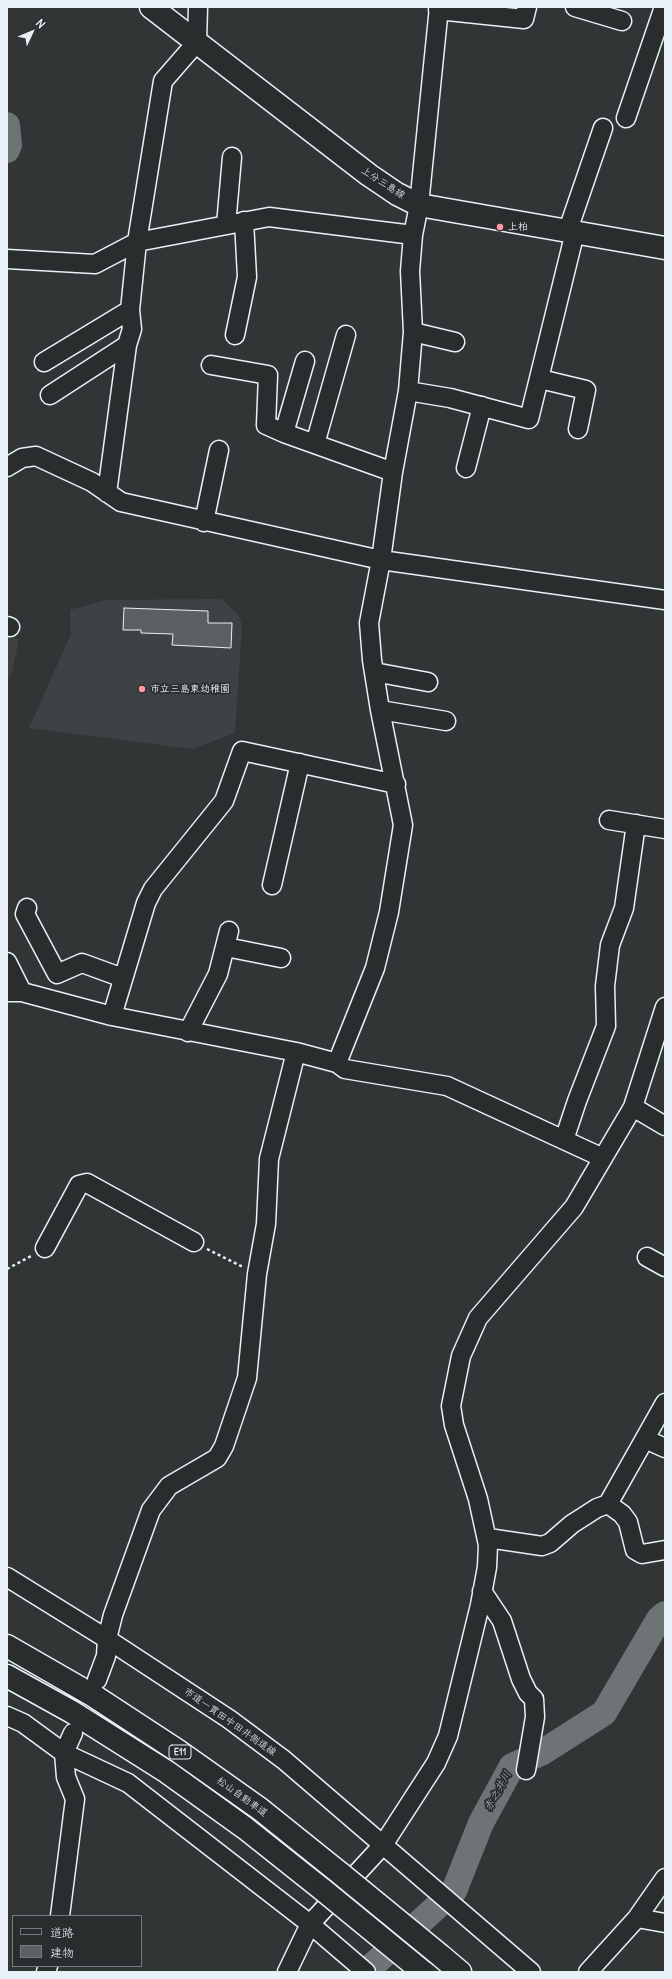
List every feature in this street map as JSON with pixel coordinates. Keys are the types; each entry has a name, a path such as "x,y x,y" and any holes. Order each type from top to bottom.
{"main road":[{"name":"上分三島線","path":"151,7 369,175 397,194 418,205 665,248"},
{"name":"松山自動車道","path":"7,1646 94,1696 178,1751 260,1809 460,1972"},
{"name":"E11","path":"7,1676 72,1712 167,1772 245,1828 324,1890 423,1972"}],"street":[{"path":"107,493 127,345 132,329 130,310 138,242 163,81 197,42 198,7"},
{"path":"575,7 600,10 622,21"},
{"path":"626,118 645,86 664,7"},
{"path":"337,1062 375,968 388,912 403,825 380,710 369,623 381,560 408,390 413,332 410,271 438,8 517,19"},
{"path":"408,390 482,406 529,419 540,379 571,231 603,128"},
{"path":"226,225 232,157"},
{"path":"7,259 95,264 138,242 269,216 413,235"},
{"path":"235,335 247,277 244,221"},
{"path":"44,362 130,310"},
{"path":"413,332 455,342"},
{"path":"315,444 346,335"},
{"path":"50,395 127,345"},
{"path":"284,433 305,361"},
{"path":"211,366 268,375 266,425 284,433 394,472"},
{"path":"540,379 586,390 578,429"},
{"path":"466,468 482,406"},
{"path":"204,522 218,450"},
{"path":"7,467 22,458 36,456 92,482 121,502 204,522 381,560 665,600"},
{"path":"374,672 428,682"},
{"path":"380,710 446,721"},
{"path":"112,1016 146,903 153,888 224,801 242,751 396,784"},
{"path":"272,885 300,763"},
{"path":"609,820 665,829"},
{"path":"564,1140 606,1026 605,986 610,945 624,908 636,824"},
{"path":"27,908 25,914 57,974 82,963 123,978"},
{"path":"188,1032 218,974 228,939 281,958"},
{"path":"7,962 14,992 112,1016 296,1052 337,1062 345,1069 447,1086 603,1158"},
{"path":"287,1972 310,1924 383,1844 436,1763 448,1736 487,1568 488,1538 478,1499 454,1425 451,1406 461,1356 478,1318 574,1207 603,1158 633,1106 665,1007"},
{"path":"97,1680 106,1656 107,1639 113,1615 151,1510 170,1486 217,1458 224,1446 247,1378 257,1274 266,1224 269,1159 296,1052"},
{"path":"633,1106 665,1126"},
{"path":"46,1248 79,1185 87,1183 194,1242"},
{"path":"647,1257 665,1267"},
{"path":"488,1538 523,1545 542,1546 550,1543 572,1524 597,1508 608,1504 665,1403"},
{"path":"645,1439 665,1448"},
{"path":"608,1504 622,1514 628,1522 635,1550 642,1554 665,1550"},
{"name":"市道一貫田中田井側道線","path":"7,1577 107,1639 229,1719 284,1760 335,1806 383,1844 531,1972"},
{"path":"482,1591 502,1622 522,1679 528,1693 534,1699 535,1717 526,1770"},
{"path":"7,1716 23,1723 64,1753 128,1783 310,1924 366,1972"},
{"path":"60,1915 74,1799 66,1777 64,1753 73,1733"},
{"path":"588,1972 637,1918 665,1878"},
{"path":"637,1918 665,1923"}],"path":[{"path":"194,1242 257,1274"},
{"path":"7,1269 46,1248"}],"shaded area":[{"name":"市立三島東幼稚園","path":"221,599 238,614 242,625 235,733 192,749 29,728 71,634 70,610 105,600"},
{"path":"7,638 19,639 12,673 7,680"}],"building":[{"path":"124,608 208,611 208,623 232,623 231,648 172,645 173,634 141,633 141,630 123,630"}],"waterway":[{"path":"7,125 9,145 7,150"},
{"name":"赤之井川","path":"368,1972 373,1965 454,1891 481,1823 512,1766 541,1753 604,1713 659,1619 665,1614"}],"place":[{"name":"上柏","path":"500,227"},
{"name":"市立三島東幼稚園","path":"142,689"}]}
